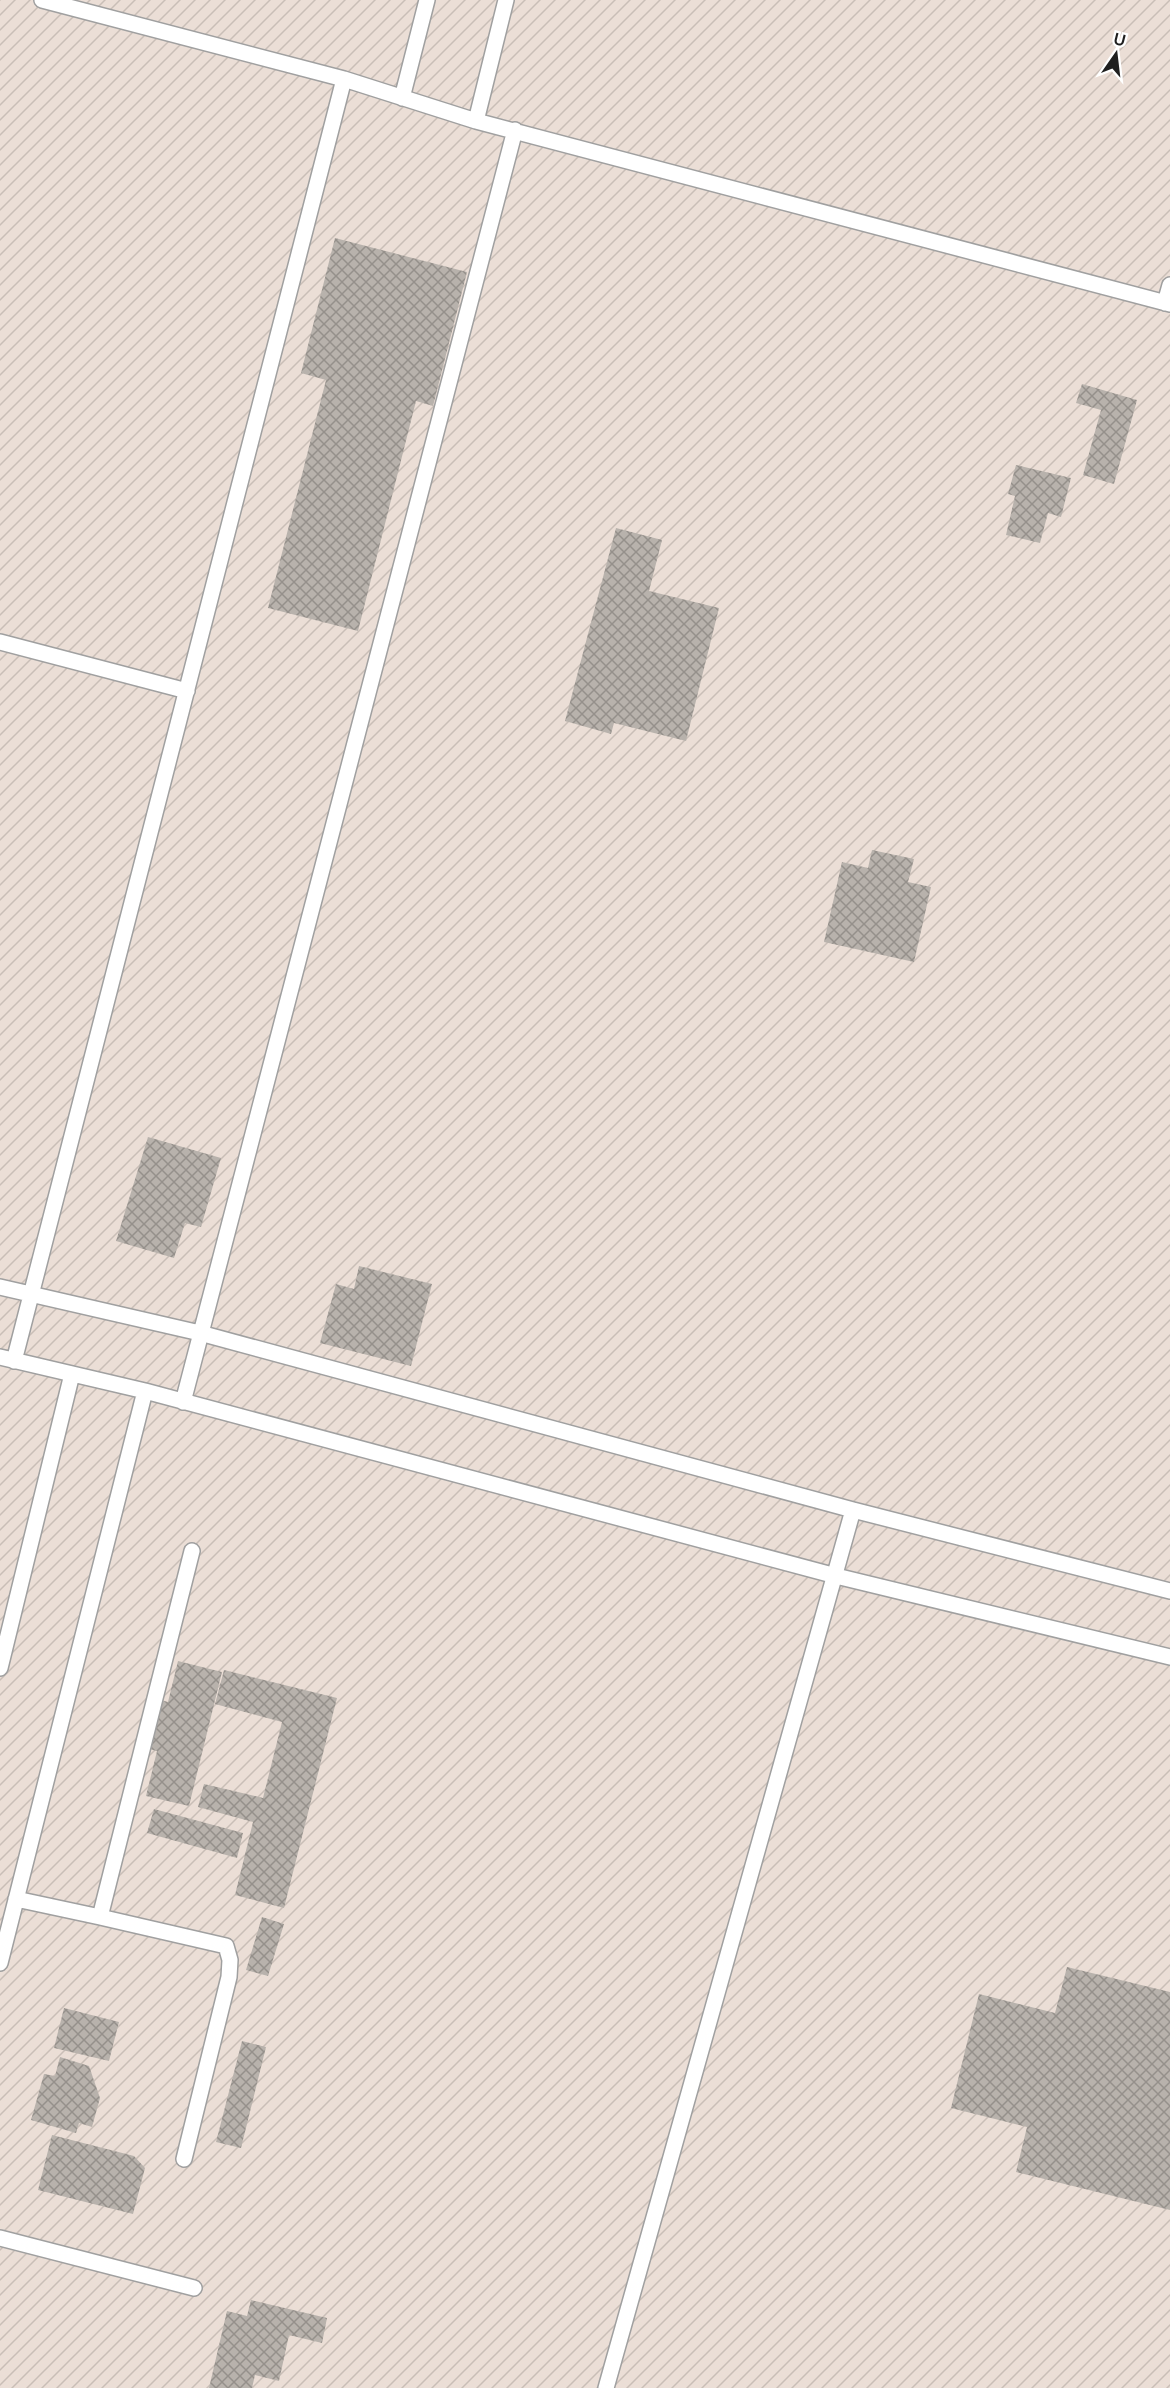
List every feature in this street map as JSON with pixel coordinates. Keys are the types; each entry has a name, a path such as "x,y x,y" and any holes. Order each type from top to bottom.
{"lane":[{"path":"42,0 344,79 476,121 1167,304 1170,285"},
{"path":"402,98 427,0"},
{"path":"476,121 506,0"},
{"path":"344,79 31,1296 7,1359 145,1391 836,1575 1170,1657"},
{"path":"183,1402 515,130"},
{"path":"0,642 187,691"},
{"path":"0,1287 31,1296 200,1333 853,1510 1170,1591"},
{"path":"0,1668 7,1611 72,1374"},
{"path":"0,1963 145,1391"},
{"path":"606,2388 853,1510"},
{"path":"100,1917 192,1551"},
{"path":"16,1899 226,1946 231,1960 229,1977 184,2159"},
{"path":"0,2238 194,2288"}],"shaded area":[{"path":"0,0 1170,0 1170,2388 0,2388"}],"building":[{"path":"335,238 467,272 433,406 416,401 358,631 268,608 326,380 301,373"},
{"path":"1082,384 1137,400 1114,484 1083,475 1101,410 1076,403"},
{"path":"1016,465 1071,478 1061,517 1048,513 1040,543 1006,535 1015,496 1008,494"},
{"path":"616,528 662,540 649,591 719,608 686,741 614,723 611,734 565,721"},
{"path":"872,850 914,859 908,882 931,887 914,962 824,942 842,862 868,868"},
{"path":"148,1137 221,1158 201,1227 185,1223 174,1258 116,1241"},
{"path":"359,1266 432,1284 411,1366 320,1343 336,1284 354,1289"},
{"path":"178,1661 222,1672 189,1806 146,1796 157,1751 149,1749 161,1700 168,1702"},
{"path":"224,1670 337,1698 284,1908 235,1895 253,1822 198,1807 204,1784 263,1798 282,1722 215,1704"},
{"path":"154,1809 243,1833 237,1858 147,1833"},
{"path":"262,1917 284,1924 268,1976 246,1970"},
{"path":"1067,1967 1170,1992 1170,2210 1016,2172 1027,2127 951,2108 979,1994 1055,2013"},
{"path":"64,2008 119,2022 109,2061 54,2048"},
{"path":"242,2041 266,2047 241,2148 216,2142"},
{"path":"60,2057 89,2066 100,2098 92,2127 79,2123 76,2133 31,2120 44,2074 55,2076"},
{"path":"52,2135 134,2156 145,2168 133,2214 38,2190"},
{"path":"251,2300 327,2318 322,2343 289,2335 279,2381 255,2375 252,2388 209,2388 227,2311 247,2316"}]}
